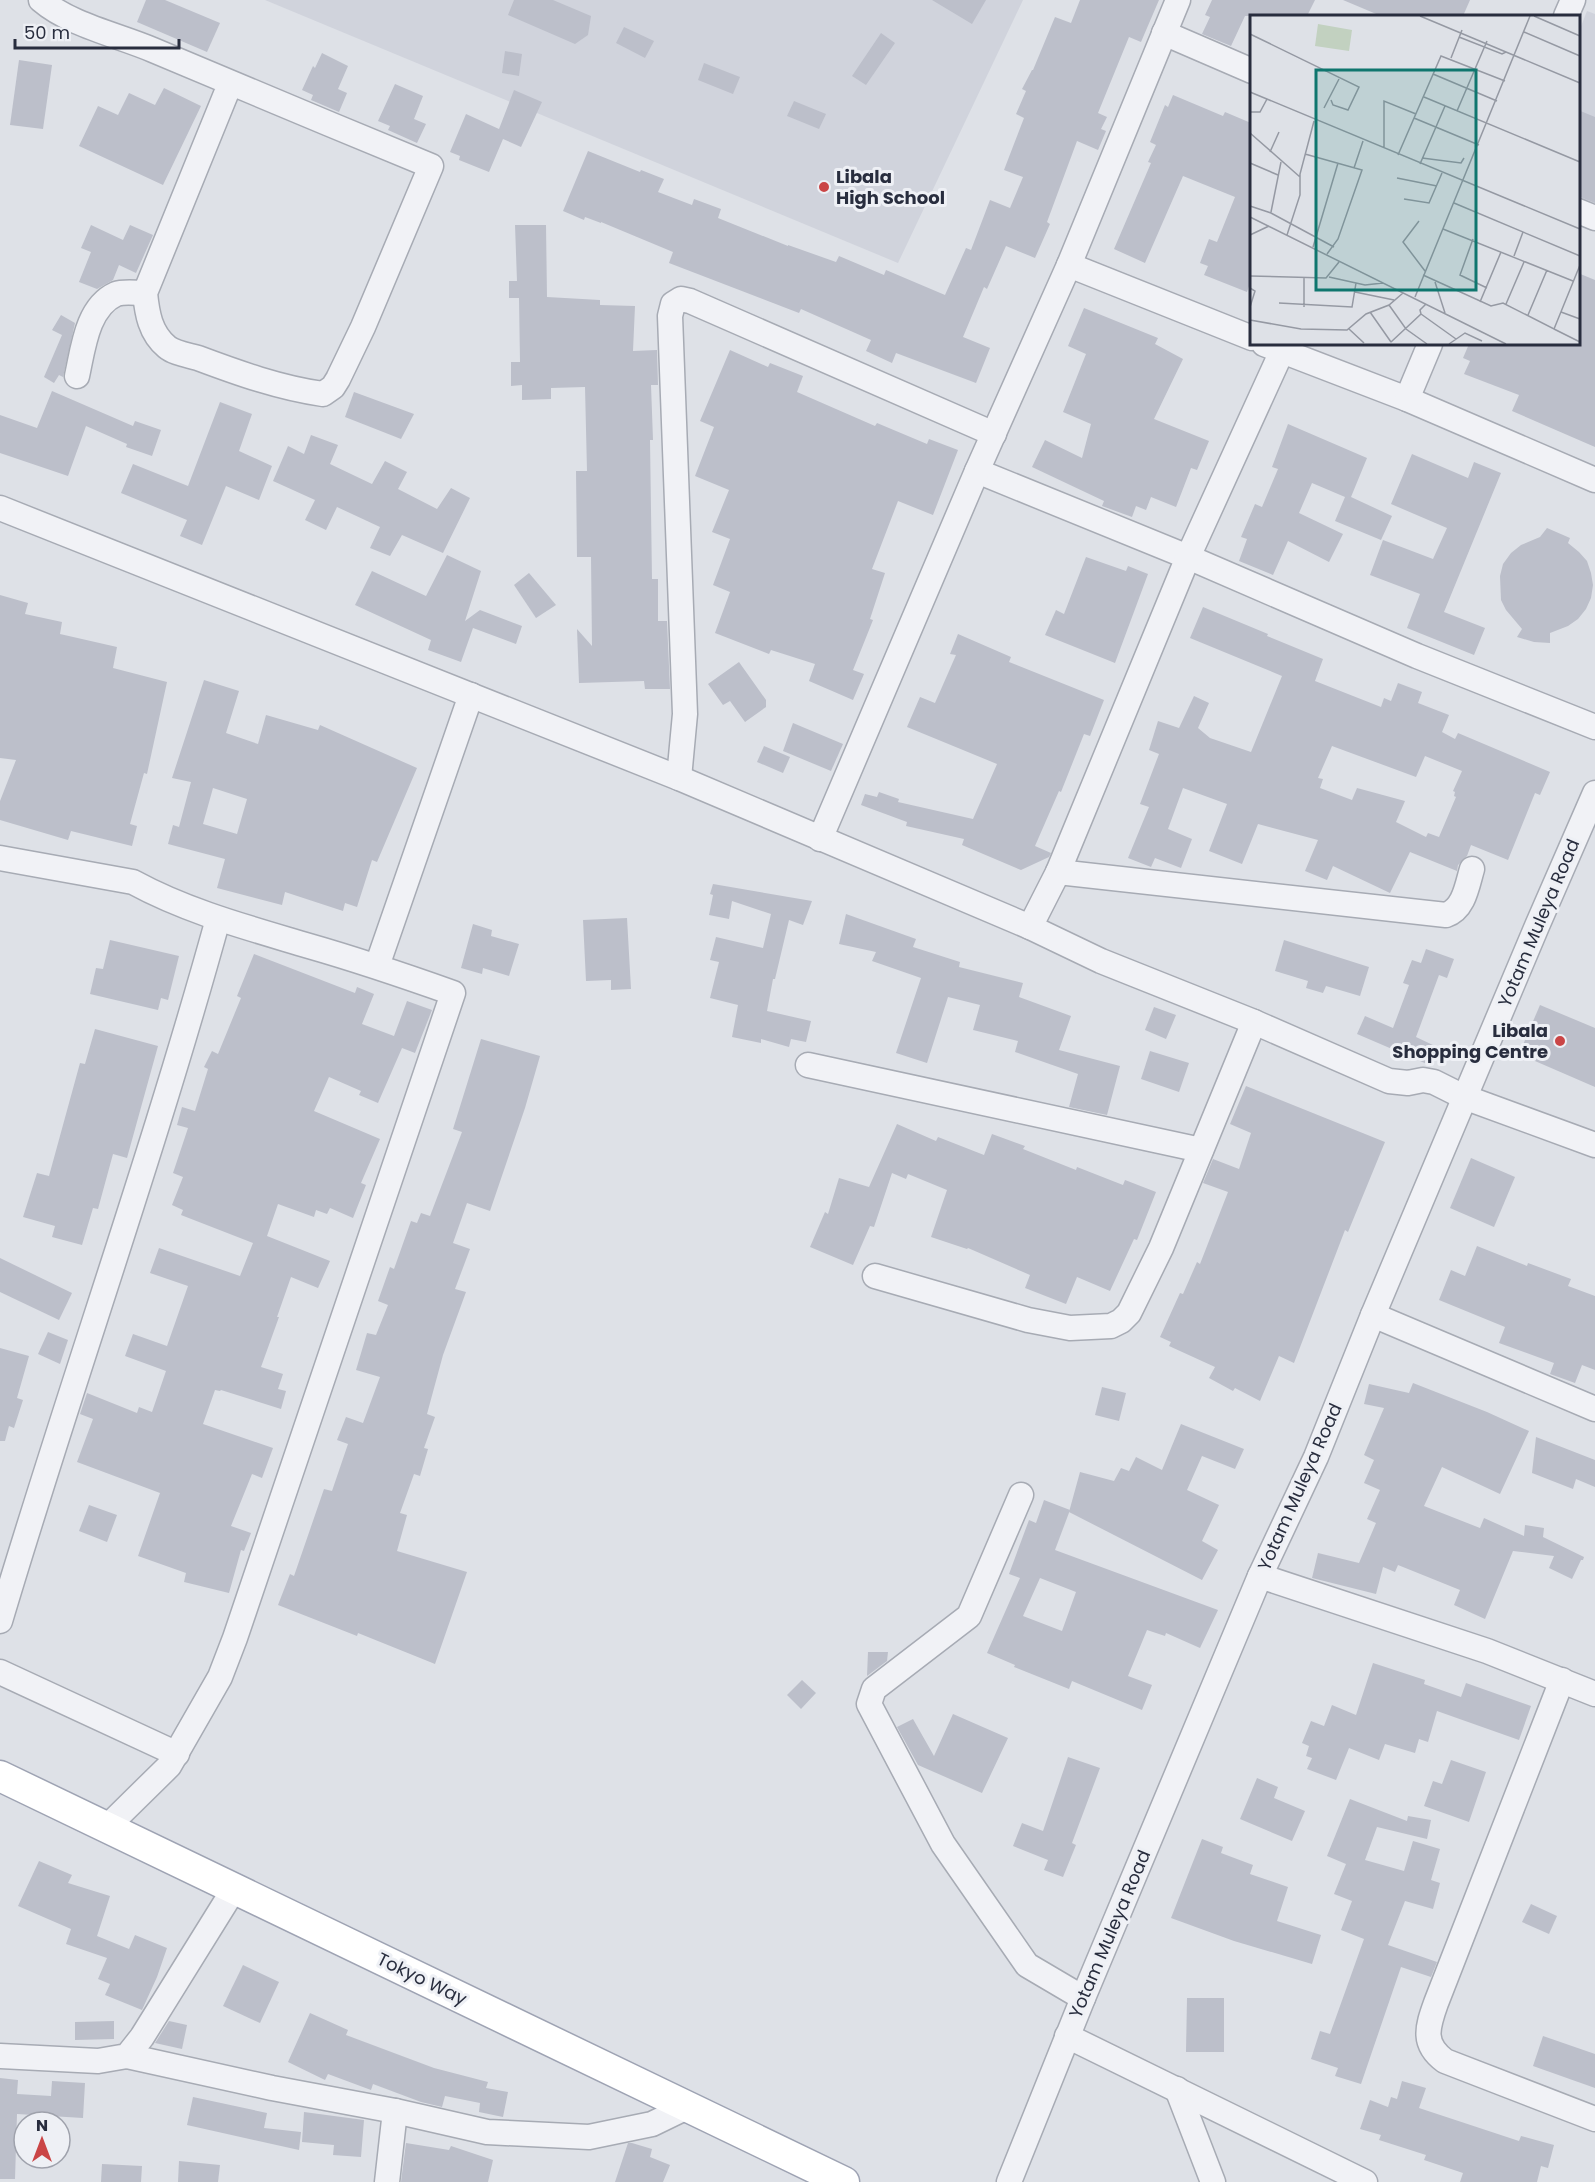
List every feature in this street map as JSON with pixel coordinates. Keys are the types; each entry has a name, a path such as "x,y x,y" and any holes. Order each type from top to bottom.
{"main road":[{"name":"Tokyo Way","path":"0,1776 844,2182"}],"street":[{"path":"41,0 70,18 431,166 363,327 338,380 323,394 251,377 168,348 156,334 147,317 145,293 230,84"},
{"path":"820,839 977,471 1069,265 1178,0"},
{"path":"1566,15 1573,0"},
{"path":"1164,33 1250,71"},
{"path":"1580,212 1595,218"},
{"path":"1069,265 1250,338"},
{"path":"77,376 93,317 103,302 118,293 145,293"},
{"path":"679,778 685,714 670,316 673,304 681,299 690,301 994,434"},
{"path":"1407,399 1430,345"},
{"path":"1030,927 1058,872 1273,347 1407,399 1595,480"},
{"path":"977,471 1188,557 1417,656 1595,727"},
{"path":"0,508 679,778 1030,927 1101,961 1254,1022 1389,1081 1434,1082 1464,1097 1595,1145"},
{"path":"377,966 471,695"},
{"name":"Yotam Muleya Road","path":"1009,2182 1083,1998 1260,1576 1316,1457 1464,1097 1595,793"},
{"path":"0,858 133,882 218,919 377,966 453,993 220,1677 177,1754 155,1782 107,1827"},
{"path":"1058,872 1446,915 1455,912 1460,906 1472,869"},
{"path":"0,1621 154,1133 218,919"},
{"path":"875,1276 1028,1320 1070,1328 1111,1326 1121,1321 1138,1296 1161,1248 1254,1022"},
{"path":"808,1065 1201,1150"},
{"path":"1373,1315 1595,1409"},
{"path":"1021,1495 969,1616 874,1689 869,1704 943,1844 1027,1965 1083,1998"},
{"path":"1260,1576 1487,1651 1595,1694"},
{"path":"0,1672 177,1754"},
{"path":"1562,1680 1433,2012 1428,2038 1434,2053 1445,2061 1595,2119"},
{"path":"127,2056 142,2037 234,1889"},
{"path":"1068,2036 1365,2182"},
{"path":"0,2056 98,2061 127,2056 487,2132 589,2137 652,2124 687,2107"},
{"path":"1177,2090 1213,2182"},
{"path":"387,2182 395,2111"}],"shaded area":[{"name":"Libala High School","path":"265,0 1023,0 898,263"},
{"path":"1587,11 1595,14 1595,212 1580,206 1580,29"}],"building":[{"path":"146,0 165,0 220,23 207,52 137,22"},
{"path":"514,0 553,0 591,16 588,35 575,44 508,15"},
{"path":"932,0 986,0 972,24"},
{"path":"1080,0 1159,0 1141,42 1129,37 1098,113 1107,117 1101,129 1106,131 1098,150 1077,141 1047,222 1050,224 1035,258 1006,246 987,289 984,287 963,337 990,348 976,383 896,353 892,363 866,351 871,340 801,309 799,313 669,263 673,252 601,222 585,217 584,220 563,211 588,151 664,179 658,192 692,205 694,199 721,209 718,218 836,262 839,256 884,275 886,270 945,295 966,248 971,250 990,200 1010,208 1023,177 1004,170 1024,118 1016,114 1026,91 1022,89 1033,70 1055,17 1071,23"},
{"path":"1212,0 1315,0 1308,15 1245,16 1231,46 1202,34 1210,17 1205,15"},
{"path":"1343,0 1470,0 1463,15 1379,15"},
{"path":"624,27 654,41 645,58 616,43"},
{"path":"881,33 895,43 866,85 852,76"},
{"path":"505,51 522,54 519,76 502,73"},
{"path":"322,53 348,66 338,89 347,93 339,112 311,100 313,95 302,90"},
{"path":"19,60 52,65 43,129 10,125"},
{"path":"704,63 740,77 733,94 698,80"},
{"path":"395,84 423,96 414,119 426,124 417,143 388,130 390,126 378,121"},
{"path":"164,88 201,106 163,185 79,146 98,106 118,115 129,93 155,105"},
{"path":"514,90 542,102 521,147 503,139 489,172 459,160 460,156 450,152 466,114 499,129"},
{"path":"1173,95 1223,116 1225,112 1250,123 1250,283 1247,292 1204,275 1208,266 1200,263 1209,239 1217,242 1235,197 1183,176 1145,263 1114,249 1151,163 1148,162 1156,145 1150,142 1165,105 1168,107"},
{"path":"794,101 826,114 819,129 787,116"},
{"path":"1580,111 1595,117 1595,203 1580,197"},
{"path":"91,225 123,240 130,225 153,235 136,273 119,265 113,280 97,289 79,282 91,252 81,248"},
{"path":"515,225 546,225 547,297 600,300 600,305 635,306 633,351 657,350 658,385 651,385 652,579 658,579 658,621 667,621 670,689 645,689 644,681 579,683 577,629 592,646 591,557 577,557 576,471 587,471 585,387 551,388 551,399 522,400 522,385 511,386 511,362 520,362 519,298 509,298 509,281 517,281"},
{"path":"1580,274 1595,280 1595,447 1512,411 1519,395 1464,374 1470,361 1463,358 1469,345 1580,345"},
{"path":"1084,308 1158,338 1155,344 1183,359 1154,419 1209,441 1197,470 1191,468 1176,507 1151,497 1146,510 1136,506 1132,517 1102,506 1104,501 1032,467 1045,440 1082,458 1091,424 1063,412 1086,354 1068,346"},
{"path":"61,315 75,323 63,377 59,375 54,383 44,377 62,335 52,330"},
{"path":"730,350 768,367 770,363 803,376 797,392 875,426 877,423 927,444 929,439 958,450 933,515 898,501 872,569 885,573 870,619 873,620 853,670 864,674 853,700 809,681 815,664 771,650 769,654 715,633 730,592 713,585 730,539 712,532 729,490 695,476 714,427 700,421"},
{"path":"52,391 133,426 135,421 161,430 152,456 126,447 127,444 86,426 68,476 0,453 0,415 37,428"},
{"path":"354,392 414,414 401,439 345,417"},
{"path":"220,402 252,414 239,451 272,466 259,500 226,486 202,545 180,536 187,520 121,493 133,464 188,486"},
{"path":"1288,424 1367,458 1351,497 1392,516 1381,540 1335,521 1345,497 1312,483 1299,513 1343,534 1329,562 1288,541 1273,575 1239,561 1247,539 1241,537 1255,504 1262,507 1278,469 1272,467"},
{"path":"311,435 338,445 330,464 372,484 385,461 407,472 398,489 437,509 451,488 470,498 443,553 402,535 390,556 370,548 380,527 337,507 326,530 305,520 315,500 273,481 288,446 304,454"},
{"path":"1412,454 1468,478 1474,462 1501,473 1444,612 1485,628 1474,655 1407,628 1420,594 1370,575 1383,540 1433,559 1447,528 1391,504"},
{"path":"1547,528 1570,538 1568,543 1587,561 1593,585 1586,609 1568,626 1550,633 1550,643 1534,642 1517,637 1522,629 1506,610 1501,600 1500,576 1503,564 1511,553 1521,545 1540,537"},
{"path":"447,555 481,571 465,621 480,610 522,626 516,644 473,628 461,662 428,650 431,640 355,605 372,571 426,596"},
{"path":"1086,557 1126,571 1128,566 1148,574 1115,663 1045,635 1056,610 1064,614"},
{"path":"529,573 556,605 536,618 514,585"},
{"path":"0,595 28,603 25,614 62,622 60,634 117,647 113,668 167,682 147,774 144,773 130,824 137,826 132,846 71,831 68,840 0,820 0,801 16,760 0,758"},
{"path":"1203,607 1323,659 1315,681 1381,707 1384,698 1391,701 1398,683 1422,692 1418,703 1449,715 1442,732 1455,739 1458,733 1550,772 1540,795 1535,793 1508,860 1471,845 1467,856 1458,865 1457,871 1410,852 1390,893 1333,866 1327,880 1305,871 1318,840 1258,824 1242,864 1209,851 1227,804 1183,788 1168,829 1192,839 1181,868 1155,858 1151,867 1128,858 1149,807 1140,804 1159,754 1149,750 1158,721 1179,728 1194,696 1209,703 1198,728 1210,738 1251,752 1282,676 1190,638","holes":["1332,746 1416,777 1425,756 1462,771 1453,791 1456,797 1439,837 1428,833 1426,837 1396,822 1405,801 1357,788 1352,800 1320,788 1323,779 1318,778"]},
{"path":"958,634 1011,657 1009,662 1104,700 1090,736 1084,734 1061,792 1059,791 1035,846 1051,853 1049,857 1021,870 962,845 964,839 906,826 907,822 861,805 865,794 877,797 879,792 899,799 898,802 973,819 997,764 907,727 920,697 935,703 956,655 950,654"},
{"path":"739,662 766,700 766,707 745,722 730,701 723,705 708,684"},
{"path":"204,680 239,691 226,733 258,744 266,715 318,730 320,725 417,768 377,862 372,860 357,907 345,903 343,911 285,892 282,905 217,888 225,859 168,844 173,825 179,827 191,782 172,778","holes":["213,788 247,799 237,834 203,824"]},
{"path":"793,723 843,744 831,771 783,751"},
{"path":"764,746 790,757 783,773 757,762"},
{"path":"713,884 812,901 803,925 789,920 767,1011 811,1021 806,1042 791,1039 789,1047 761,1039 761,1043 732,1037 738,1005 710,998 719,962 710,960 716,937 763,948 771,914 732,901 729,919 709,915"},
{"path":"846,914 916,939 913,947 960,962 959,967 1023,983 1019,997 1071,1016 1059,1050 1120,1066 1107,1115 1069,1107 1078,1074 1015,1052 1018,1041 973,1030 980,1005 948,997 927,1063 896,1053 921,978 872,961 876,952 839,944"},
{"path":"627,918 631,989 611,990 611,980 586,981 583,920"},
{"path":"473,924 492,930 491,936 519,944 509,976 483,968 482,974 461,968"},
{"path":"110,940 179,956 168,1000 161,998 158,1010 90,994 96,968 103,969"},
{"path":"1284,940 1369,967 1360,996 1326,986 1323,993 1306,988 1308,981 1275,971"},
{"path":"1426,949 1454,959 1447,978 1439,975 1416,1037 1435,1046 1427,1064 1357,1034 1365,1016 1393,1028 1409,985 1403,983 1412,960 1421,963"},
{"path":"254,954 355,993 357,987 374,994 362,1024 394,1036 407,1001 432,1010 415,1053 402,1048 378,1103 359,1095 361,1091 329,1077 314,1111 380,1139 361,1183 366,1185 353,1218 330,1208 327,1214 316,1210 314,1217 278,1204 267,1236 330,1261 318,1288 291,1277 277,1317 279,1317 261,1367 283,1374 278,1389 286,1391 281,1409 215,1390 203,1424 273,1448 262,1478 252,1474 231,1526 251,1533 244,1551 241,1550 229,1593 184,1582 186,1573 138,1556 160,1493 77,1462 93,1419 80,1414 87,1393 137,1413 139,1407 152,1412 166,1371 125,1356 133,1334 167,1346 188,1286 150,1273 159,1248 240,1276 253,1243 181,1215 183,1210 172,1205 183,1177 173,1173 188,1128 177,1125 182,1107 195,1111 208,1069 204,1067 212,1051 218,1054 241,998 237,996"},
{"name":"Libala Shopping Centre","path":"1540,1005 1595,1028 1595,1087 1519,1054"},
{"path":"1154,1007 1176,1015 1166,1039 1145,1030"},
{"path":"95,1029 158,1046 127,1158 113,1154 98,1209 93,1208 82,1245 52,1237 55,1226 23,1217 37,1173 49,1176 80,1063 85,1064"},
{"path":"481,1039 540,1056 490,1211 467,1203 453,1243 470,1249 455,1289 466,1292 443,1355 427,1414 435,1417 424,1448 428,1449 420,1476 414,1474 400,1513 407,1515 397,1551 467,1572 435,1664 358,1633 357,1636 278,1605 290,1574 294,1576 324,1489 332,1491 348,1444 337,1440 346,1417 363,1423 380,1377 356,1370 367,1333 376,1335 388,1305 378,1301 390,1267 394,1269 411,1221 417,1223 421,1213 430,1216 462,1132 453,1129"},
{"path":"1150,1051 1189,1063 1179,1092 1141,1079"},
{"path":"1246,1086 1385,1142 1348,1232 1345,1230 1294,1363 1279,1356 1260,1401 1235,1388 1233,1391 1209,1378 1215,1367 1169,1346 1171,1342 1160,1337 1197,1262 1200,1264 1228,1192 1203,1183 1213,1159 1239,1169 1251,1133 1230,1124"},
{"path":"897,1124 936,1141 938,1137 984,1155 992,1134 1025,1146 1023,1149 1076,1170 1077,1167 1123,1185 1125,1180 1156,1192 1137,1240 1134,1239 1110,1291 1077,1277 1066,1304 1025,1288 1030,1275 968,1248 931,1237 947,1190 908,1174 906,1179 892,1173 874,1227 870,1226 853,1265 810,1247 825,1212 828,1214 839,1178 869,1187"},
{"path":"1471,1158 1515,1177 1494,1227 1450,1208"},
{"path":"1477,1246 1527,1266 1528,1263 1571,1279 1568,1286 1595,1296 1595,1370 1582,1365 1575,1383 1550,1374 1554,1363 1499,1343 1505,1327 1439,1300 1451,1270 1465,1276"},
{"path":"0,1258 72,1293 59,1320 0,1292"},
{"path":"48,1332 68,1340 60,1364 38,1354"},
{"path":"0,1348 29,1356 17,1398 23,1400 14,1428 9,1426 5,1441 0,1441"},
{"path":"1413,1383 1529,1431 1500,1494 1442,1467 1424,1506 1480,1528 1484,1518 1524,1536 1525,1525 1544,1528 1543,1537 1584,1557 1572,1579 1549,1568 1554,1556 1513,1551 1485,1619 1454,1605 1460,1590 1398,1565 1395,1572 1383,1567 1376,1594 1312,1578 1318,1553 1359,1563 1376,1523 1367,1519 1380,1490 1364,1483 1374,1460 1364,1455 1384,1408 1364,1404 1369,1384 1409,1393"},
{"path":"1102,1387 1126,1393 1119,1421 1095,1415"},
{"path":"1181,1424 1244,1449 1235,1469 1202,1456 1187,1490 1219,1505 1202,1541 1218,1550 1202,1580 1069,1512 1080,1472 1114,1481 1121,1468 1129,1471 1136,1457 1162,1470"},
{"path":"1536,1437 1595,1460 1595,1487 1576,1479 1573,1489 1532,1473"},
{"path":"1044,1500 1070,1510 1055,1550 1218,1610 1200,1648 1166,1633 1165,1636 1147,1630 1128,1676 1152,1685 1142,1710 1072,1681 1069,1689 1014,1667 1015,1665 987,1653 1020,1578 1009,1574 1029,1520 1036,1523","holes":["1040,1578 1076,1592 1062,1631 1023,1616"]},
{"path":"89,1505 117,1515 107,1542 79,1531"},
{"path":"868,1652 888,1652 887,1661 867,1676"},
{"path":"1373,1663 1425,1680 1424,1684 1461,1697 1466,1683 1531,1706 1519,1740 1437,1711 1428,1742 1419,1739 1415,1753 1385,1744 1379,1760 1349,1748 1336,1780 1307,1769 1312,1758 1306,1756 1309,1746 1302,1743 1311,1721 1324,1726 1332,1705 1356,1715"},
{"path":"802,1680 816,1693 801,1709 787,1695"},
{"path":"953,1714 1008,1738 982,1793 918,1765 897,1727 913,1719 934,1756"},
{"path":"1068,1757 1100,1768 1072,1843 1076,1845 1063,1877 1044,1870 1048,1860 1013,1846 1022,1823 1043,1831"},
{"path":"1451,1760 1486,1772 1469,1822 1424,1806 1433,1781 1442,1784"},
{"path":"1257,1778 1278,1787 1274,1798 1305,1811 1292,1841 1240,1819"},
{"path":"1350,1799 1407,1821 1408,1816 1431,1820 1427,1839 1377,1827 1365,1860 1404,1871 1413,1841 1440,1849 1431,1880 1440,1883 1433,1909 1405,1901 1388,1945 1437,1962 1431,1977 1401,1967 1361,2084 1335,2076 1338,2068 1311,2059 1320,2031 1330,2034 1364,1939 1341,1930 1352,1901 1334,1894 1346,1864 1327,1856"},
{"path":"1202,1839 1223,1847 1221,1853 1253,1865 1250,1874 1288,1887 1277,1921 1321,1935 1312,1964 1234,1941 1171,1918"},
{"path":"39,1861 72,1875 68,1883 110,1896 97,1936 129,1949 135,1935 167,1948 142,2010 105,1995 110,1984 98,1979 107,1958 66,1944 71,1929 18,1906"},
{"path":"1531,1904 1557,1916 1549,1934 1522,1922"},
{"path":"243,1965 279,1982 260,2023 223,2006"},
{"path":"1187,1998 1224,1998 1224,2052 1186,2052"},
{"path":"310,2013 348,2030 346,2035 434,2068 488,2082 486,2088 508,2092 503,2117 479,2112 480,2103 445,2096 442,2107 421,2102 373,2084 371,2090 328,2074 325,2080 288,2062"},
{"path":"114,2021 114,2039 75,2040 75,2022"},
{"path":"169,2021 187,2025 182,2049 155,2043"},
{"path":"1543,2036 1595,2054 1595,2088 1533,2066"},
{"path":"0,2078 18,2080 17,2094 51,2096 52,2081 85,2083 83,2118 72,2117 72,2110 12,2110 12,2170 15,2170 15,2179 0,2179"},
{"path":"1402,2081 1426,2088 1419,2108 1519,2141 1521,2136 1554,2145 1548,2168 1541,2166 1537,2182 1460,2182 1463,2173 1424,2160 1426,2155 1379,2140 1381,2135 1360,2129 1370,2100 1388,2107 1391,2097 1397,2099"},
{"path":"193,2097 267,2113 264,2128 301,2132 299,2150 187,2125"},
{"path":"304,2112 364,2120 361,2157 333,2155 334,2145 302,2142"},
{"path":"406,2143 449,2150 451,2146 493,2160 488,2182 401,2182"},
{"path":"628,2143 652,2149 650,2157 670,2165 663,2182 615,2182"},
{"path":"179,2161 220,2165 218,2182 178,2182"},
{"path":"102,2164 142,2166 141,2182 101,2182"}],"place":[{"name":"Libala High School","path":"824,187"},
{"name":"Libala Shopping Centre","path":"1560,1041"}]}
